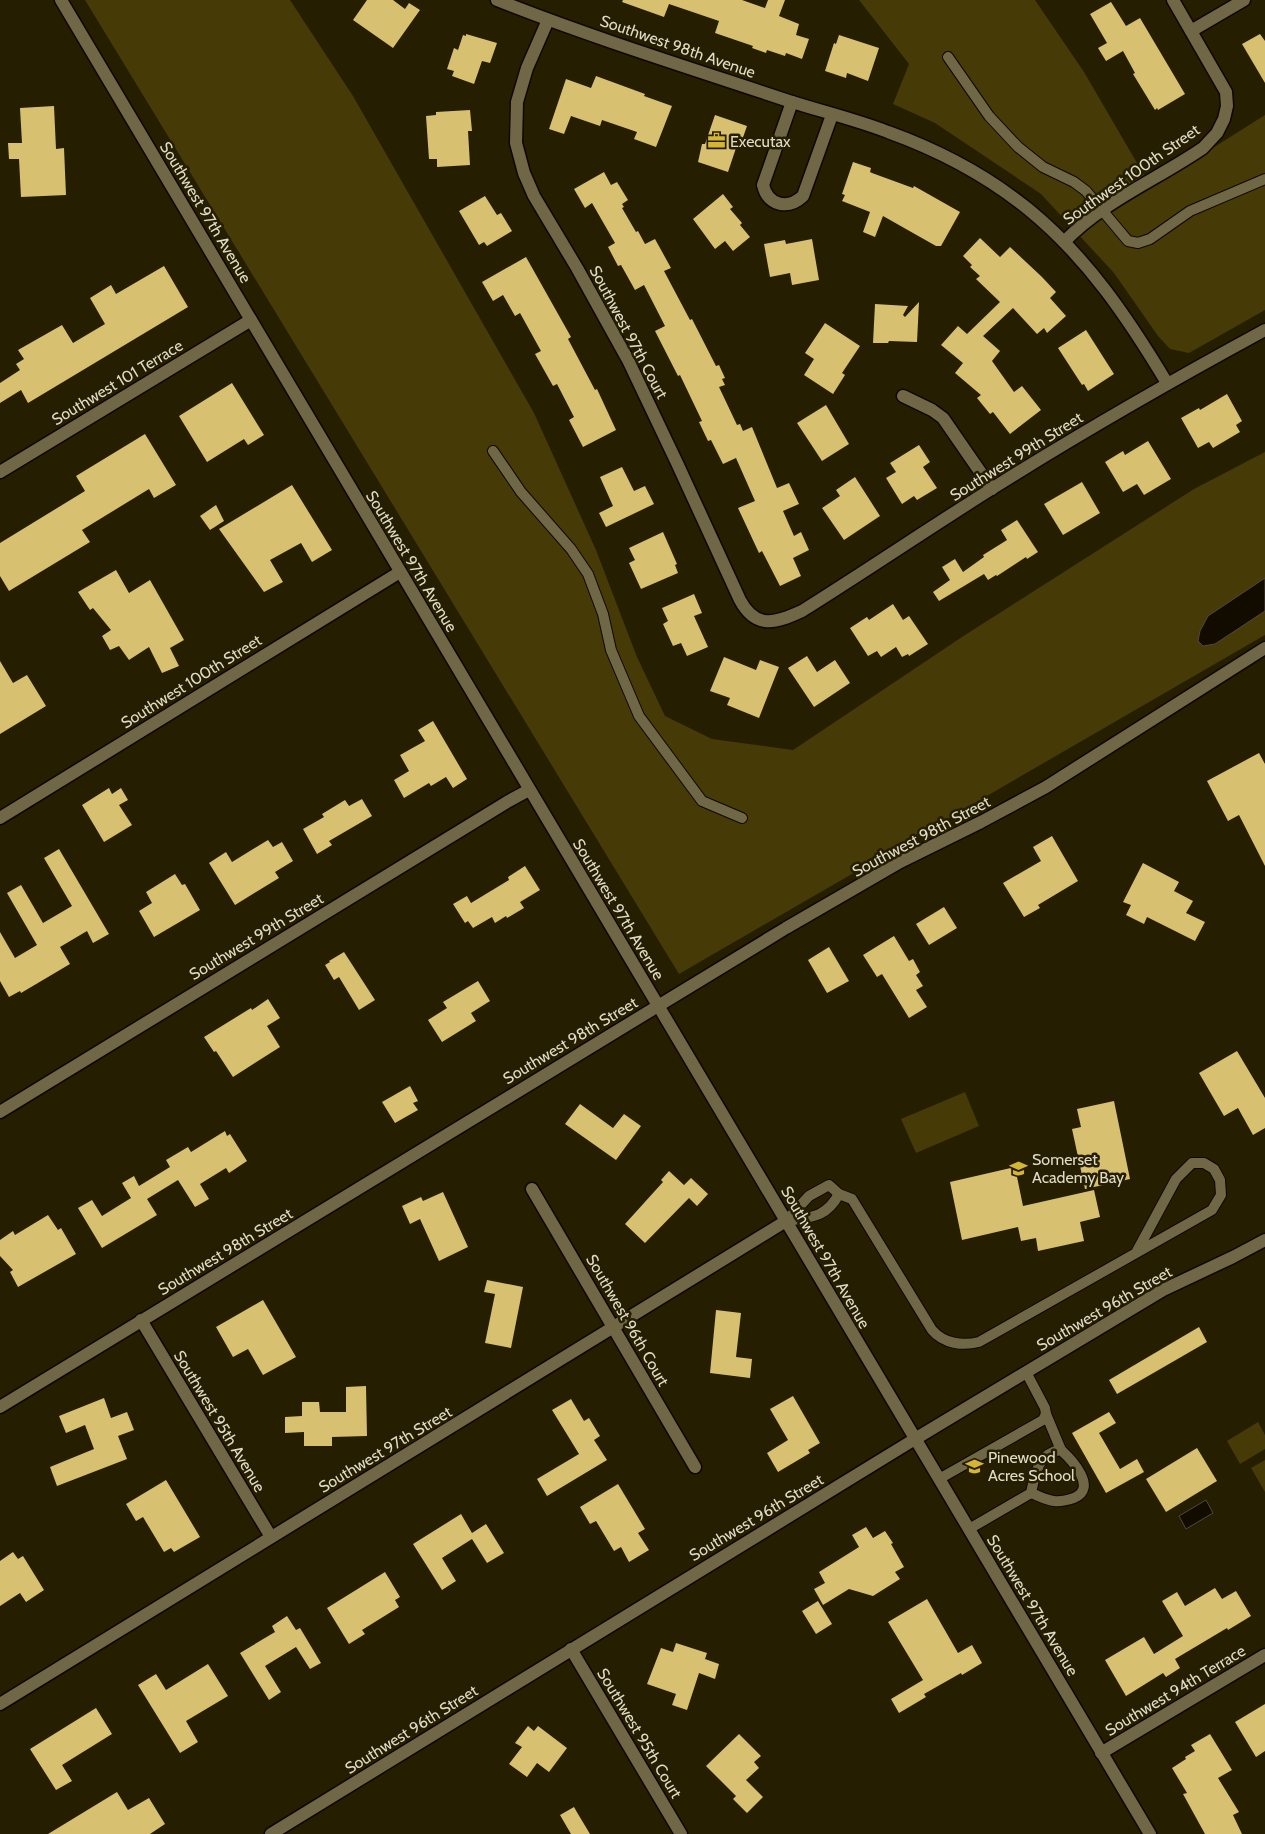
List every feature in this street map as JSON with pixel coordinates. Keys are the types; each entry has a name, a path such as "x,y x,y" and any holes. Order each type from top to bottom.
{"street":[{"name":"Southwest 97th Avenue","path":"61,0 1150,1834"},
{"name":"Southwest 98th Avenue","path":"497,0 548,20 792,102 888,132 963,166 989,181 1027,208 1064,242 1104,285 1167,383"},
{"path":"1172,0 1191,32 1244,0"},
{"name":"Southwest 97th Court","path":"548,20 527,68 517,102 515,134 517,151 527,181 628,360 744,607 754,618 761,621 773,622 790,617"},
{"name":"Southwest 100th Street","path":"1064,242 1079,227 1103,210 1203,148 1217,133 1226,114 1226,92 1191,32"},
{"path":"792,102 763,185 767,196 778,204 795,202 803,196 832,115"},
{"name":"Southwest 101 Terrace","path":"0,472 250,320"},
{"name":"Southwest 99th Street","path":"790,617 852,580 992,489 1167,383 1265,330"},
{"path":"903,396 932,410 942,418 992,489"},
{"name":"Southwest 100th Street","path":"0,818 400,572"},
{"name":"Southwest 98th Street","path":"0,1407 658,1006 900,862 1046,787 1265,648"},
{"name":"Southwest 99th Street","path":"0,1112 507,802 530,790"},
{"name":"Southwest 96th Court","path":"532,1189 695,1468"},
{"name":"Southwest 97th Street","path":"0,1704 786,1221"},
{"name":"Southwest 96th Street","path":"271,1834 915,1439 1163,1290 1265,1240"},
{"name":"Southwest 95th Avenue","path":"141,1320 271,1537"},
{"name":"Southwest 95th Court","path":"571,1649 681,1834"},
{"name":"Southwest 94th Terrace","path":"1101,1753 1265,1655"}],"lane":[{"path":"948,57 989,116 1018,147 1043,167 1074,182 1086,191 1125,238 1133,242 1138,243 1150,239 1190,211 1265,179"},
{"path":"493,451 526,499 571,549 588,574 603,614 611,650 640,716 702,801 742,818"},
{"path":"786,1221 809,1196 829,1185 839,1194 847,1196 856,1204 932,1330 942,1339 957,1344 970,1344 979,1342 1212,1210 1221,1195 1220,1180 1214,1169 1204,1163 1192,1163 1176,1179 1137,1252"},
{"path":"786,1221 818,1216 833,1206 839,1194"},
{"path":"1026,1372 1046,1411 1061,1450 1079,1469 1083,1484 1081,1494 1060,1501 1053,1501 1032,1493"},
{"path":"939,1479 1043,1420 1046,1411"},
{"path":"969,1529 1032,1493 1038,1466 1045,1456 1052,1451 1061,1450"}],"shaded area":[{"path":"85,0 290,0 353,96 534,413 596,550 637,657 665,716 712,739 793,750 965,635 1194,489 1265,452 1265,635 679,974"},
{"path":"859,0 1035,0 1084,72 1151,187 1265,115 1265,310 1189,353 1170,349 1158,336 1114,273 1041,194 935,123 893,104 909,64"},
{"path":"1265,578 1265,611 1215,644 1203,646 1198,641 1200,631 1208,616"},
{"path":"965,1092 979,1126 916,1153 901,1119"},
{"path":"1258,1422 1265,1435 1265,1449 1240,1464 1227,1441"},
{"path":"1265,1460 1265,1492 1251,1468"},
{"path":"1206,1500 1213,1513 1186,1529 1179,1516"}],"building":[{"path":"367,0 393,0 405,9 409,3 420,10 393,48 353,20"},
{"path":"623,0 742,0 765,8 768,0 785,0 779,16 799,24 796,35 809,39 802,59 786,53 785,56 767,50 766,53 752,48 753,46 715,33 719,21 669,4 664,17 622,2"},
{"path":"1111,2 1126,26 1140,18 1185,94 1155,110 1133,74 1135,73 1123,51 1106,61 1098,48 1107,43 1090,14"},
{"path":"466,34 497,43 490,63 482,61 474,84 452,76 454,71 447,69 454,48 458,50 463,35 466,36"},
{"path":"1260,34 1265,41 1265,83 1242,44"},
{"path":"839,35 879,48 868,81 847,73 846,78 825,71 834,43 836,44"},
{"path":"596,76 672,106 656,147 634,139 637,132 602,120 600,126 571,116 564,134 549,129 566,79 591,88"},
{"path":"54,106 56,149 64,148 66,195 21,197 19,159 9,159 8,143 22,143 20,108"},
{"path":"470,110 472,131 468,131 470,165 437,167 437,159 429,159 426,116 436,115 436,112"},
{"path":"715,115 747,126 740,146 737,145 728,172 698,162 702,144 705,144"},
{"path":"853,162 871,168 870,172 872,173 913,188 914,186 960,212 941,246 936,246 883,216 875,237 863,232 870,212 842,201 845,195 842,194"},
{"path":"604,172 611,185 617,182 628,200 622,204 624,207 622,208 636,232 638,231 645,244 655,239 671,268 664,271 690,320 692,319 716,366 719,365 725,378 722,379 725,385 719,387 737,425 740,424 743,431 752,427 777,488 789,483 799,504 783,511 794,536 801,532 809,550 793,558 801,576 780,586 762,551 759,553 738,508 755,501 736,458 723,464 711,440 708,441 699,422 702,421 680,375 678,376 655,331 665,326 644,285 635,290 621,265 618,266 608,247 615,243 592,203 585,208 574,189"},
{"path":"723,194 733,207 730,209 742,223 740,225 750,237 733,251 725,241 715,249 693,219"},
{"path":"485,196 497,215 501,213 512,231 487,246 484,242 479,245 459,211"},
{"path":"980,238 1000,257 1010,247 1056,292 1050,298 1066,316 1047,333 1044,328 1037,334 1013,308 983,336 1000,351 992,361 1014,392 1022,386 1041,410 1010,434 993,412 990,414 977,398 981,395 955,373 963,363 941,345 958,326 967,334 1000,302 976,279 980,276 970,267 972,265 963,256"},
{"path":"812,239 819,280 792,285 790,273 770,277 764,244 785,240 786,244"},
{"path":"526,257 571,337 568,339 595,390 597,389 616,430 583,447 569,420 574,417 557,384 553,386 535,354 541,351 520,313 515,316 503,295 493,301 482,282"},
{"path":"164,266 188,307 28,403 21,390 0,403 0,383 20,370 16,364 24,359 18,350 62,325 73,343 105,324 90,298 111,285 116,294"},
{"path":"919,302 917,342 889,341 888,343 873,343 875,304 908,306 903,315 905,317"},
{"path":"825,323 860,346 842,373 845,375 833,394 804,375 814,359 805,353"},
{"path":"1086,330 1114,374 1088,391 1058,348"},
{"path":"232,383 264,435 248,445 244,439 207,462 179,416"},
{"path":"1227,394 1242,421 1236,425 1240,432 1213,448 1209,442 1198,448 1181,418 1199,408 1200,410"},
{"path":"826,405 849,444 822,461 797,423"},
{"path":"145,434 176,485 154,498 149,489 82,530 90,542 9,591 0,576 0,543 85,491 76,476"},
{"path":"1148,441 1171,479 1144,495 1137,484 1123,492 1105,462 1123,451 1125,455"},
{"path":"919,445 930,462 923,467 937,488 917,500 914,496 902,504 886,478 896,472 890,463"},
{"path":"622,467 634,491 645,486 654,504 606,527 599,513 613,506 600,477"},
{"path":"855,477 880,516 844,540 822,508 840,496 836,490"},
{"path":"1082,482 1100,513 1063,535 1044,504"},
{"path":"292,485 332,550 312,562 301,543 270,560 283,582 264,592 219,529"},
{"path":"216,505 224,521 210,530 200,516"},
{"path":"1017,520 1038,552 1027,559 1026,557 988,580 984,574 939,601 933,592 950,580 942,567 955,559 963,572 984,557 983,555 1007,540 1001,530"},
{"path":"663,532 677,564 675,565 678,573 641,589 629,563 635,560 629,548"},
{"path":"116,570 129,593 150,580 184,640 170,648 179,666 162,673 149,647 129,660 119,646 110,650 102,636 111,630 93,608 90,610 78,592"},
{"path":"694,594 702,613 694,616 708,647 687,656 681,643 673,646 663,624 668,621 662,608"},
{"path":"893,604 903,620 909,616 928,644 909,656 908,654 902,657 896,647 881,657 877,651 868,656 850,628 867,617 869,620"},
{"path":"807,656 817,672 835,660 850,683 814,707 788,668"},
{"path":"724,657 756,670 760,660 779,667 759,718 727,705 730,698 710,691"},
{"path":"0,661 13,683 27,675 46,706 0,734"},
{"path":"433,721 467,779 453,788 446,777 431,786 429,783 404,798 394,780 409,771 400,755 425,741 418,730"},
{"path":"1259,753 1265,764 1265,866 1239,815 1228,821 1207,781"},
{"path":"109,788 112,794 121,788 128,800 119,805 132,825 104,842 82,805"},
{"path":"362,799 372,816 329,841 332,845 317,854 303,829 324,817 322,814 345,800 349,806"},
{"path":"1052,836 1078,881 1038,905 1040,908 1024,917 1003,883 1041,861 1033,847"},
{"path":"268,840 273,847 282,842 293,861 275,872 279,878 235,905 209,863 226,852 232,862"},
{"path":"59,849 109,934 93,943 87,931 60,947 70,964 21,993 20,991 9,997 0,981 0,932 15,958 37,945 7,893 21,885 43,923 72,906 44,858"},
{"path":"1143,863 1179,882 1174,891 1193,901 1186,913 1205,922 1195,941 1147,917 1144,924 1126,915 1131,905 1123,902"},
{"path":"525,866 540,890 520,902 524,908 495,923 492,917 473,928 468,921 465,923 453,904 467,896 471,903 509,880 508,877"},
{"path":"175,874 182,885 185,884 200,910 154,937 139,911 152,903 146,892"},
{"path":"944,907 957,928 929,945 916,924"},
{"path":"894,936 909,961 913,959 920,972 916,975 923,986 916,990 927,1007 909,1018 882,974 877,977 863,955"},
{"path":"829,947 849,981 827,993 808,960"},
{"path":"344,952 375,1000 359,1010 339,977 334,980 325,965"},
{"path":"478,981 490,1001 471,1013 476,1021 442,1042 428,1020 447,1008 443,1002"},
{"path":"268,999 280,1018 267,1026 280,1047 233,1077 204,1037"},
{"path":"1237,1051 1265,1098 1265,1128 1253,1135 1238,1108 1224,1116 1199,1073"},
{"path":"410,1086 418,1101 413,1103 418,1110 395,1123 382,1102"},
{"path":"1114,1101 1130,1179 1085,1189 1072,1129 1081,1127 1077,1109"},
{"path":"580,1104 613,1128 624,1114 641,1126 616,1160 565,1124"},
{"path":"225,1131 227,1136 230,1134 247,1161 229,1173 226,1168 200,1184 209,1199 195,1207 178,1180 147,1199 157,1215 102,1248 78,1208 92,1200 102,1216 131,1198 122,1183 134,1176 139,1186 170,1167 166,1160 188,1147 191,1152"},
{"path":"1015,1167 1023,1206 1094,1190 1100,1217 1080,1222 1084,1241 1038,1251 1036,1238 1021,1241 1018,1227 962,1240 950,1182"},
{"path":"669,1171 684,1185 691,1178 708,1194 697,1206 689,1198 645,1243 625,1224 663,1182 661,1180"},
{"path":"443,1192 468,1247 439,1261 420,1219 410,1224 402,1206 421,1197 423,1201"},
{"path":"48,1215 58,1230 61,1228 76,1254 18,1287 10,1272 13,1270 0,1256 0,1240 13,1231 15,1235"},
{"path":"487,1280 523,1287 511,1348 485,1343 495,1294 484,1292"},
{"path":"263,1300 296,1357 263,1375 248,1349 233,1357 216,1327"},
{"path":"716,1310 741,1313 736,1357 752,1359 750,1378 710,1373"},
{"path":"1199,1327 1207,1342 1117,1394 1109,1380"},
{"path":"366,1386 367,1436 332,1437 332,1446 304,1446 304,1432 285,1433 285,1417 302,1416 302,1402 319,1402 320,1412 346,1412 346,1387"},
{"path":"793,1396 820,1443 808,1450 810,1453 778,1472 767,1453 788,1440 770,1409"},
{"path":"104,1398 111,1418 127,1412 134,1430 118,1436 127,1459 57,1486 50,1467 94,1449 85,1425 66,1433 59,1416"},
{"path":"571,1399 584,1421 589,1418 600,1436 594,1440 607,1460 547,1496 537,1479 579,1454 552,1410"},
{"path":"1109,1412 1116,1423 1099,1433 1120,1469 1137,1459 1144,1472 1106,1493 1072,1433"},
{"path":"1197,1448 1217,1481 1166,1512 1146,1479"},
{"path":"166,1480 200,1537 174,1552 171,1548 164,1552 143,1517 136,1521 126,1504"},
{"path":"618,1484 645,1529 638,1533 649,1550 629,1562 621,1547 614,1551 596,1521 590,1524 580,1507"},
{"path":"461,1514 472,1533 486,1524 504,1553 487,1563 472,1539 442,1558 456,1581 442,1590 413,1544"},
{"path":"866,1527 873,1538 885,1531 893,1543 891,1544 904,1567 895,1572 900,1579 873,1596 849,1589 823,1605 814,1589 825,1583 819,1572 859,1547 852,1535"},
{"path":"13,1552 18,1559 23,1556 44,1590 26,1602 20,1593 0,1606 0,1561"},
{"path":"385,1572 400,1597 395,1600 399,1607 362,1630 365,1634 349,1644 327,1608"},
{"path":"1215,1588 1222,1599 1236,1591 1251,1616 1175,1659 1180,1668 1166,1677 1163,1673 1126,1696 1105,1660 1144,1637 1154,1654 1183,1636 1162,1601 1177,1592 1185,1606"},
{"path":"927,1599 958,1653 972,1645 982,1663 924,1694 926,1697 899,1713 891,1699 923,1680 888,1622"},
{"path":"818,1601 832,1624 816,1634 802,1611"},
{"path":"287,1616 296,1630 300,1628 321,1663 310,1669 296,1647 265,1666 281,1692 269,1700 240,1653 275,1632 272,1626"},
{"path":"676,1643 707,1653 705,1659 719,1664 715,1679 699,1673 687,1710 672,1705 676,1694 647,1684 661,1648 673,1652"},
{"path":"208,1664 228,1696 186,1721 198,1742 180,1753 138,1685 156,1674 166,1690"},
{"path":"1265,1704 1265,1751 1256,1757 1235,1722"},
{"path":"96,1708 112,1734 62,1765 72,1781 56,1790 30,1749"},
{"path":"528,1726 534,1731 538,1726 567,1748 549,1772 537,1763 527,1777 509,1764 522,1747 515,1743"},
{"path":"739,1734 761,1756 754,1762 759,1768 746,1780 763,1797 747,1813 733,1799 736,1796 706,1766"},
{"path":"1210,1734 1232,1770 1218,1778 1239,1812 1233,1815 1242,1834 1205,1834 1183,1794 1187,1793 1172,1768 1195,1751 1191,1745"},
{"path":"117,1792 128,1810 149,1798 165,1824 150,1834 48,1834"},
{"path":"574,1807 590,1834 571,1834 560,1815"}],"place":[{"name":"Executax","path":"716,141"},
{"name":"Somerset Academy Bay","path":"1018,1168"},
{"name":"Pinewood Acres School","path":"974,1466"}]}
